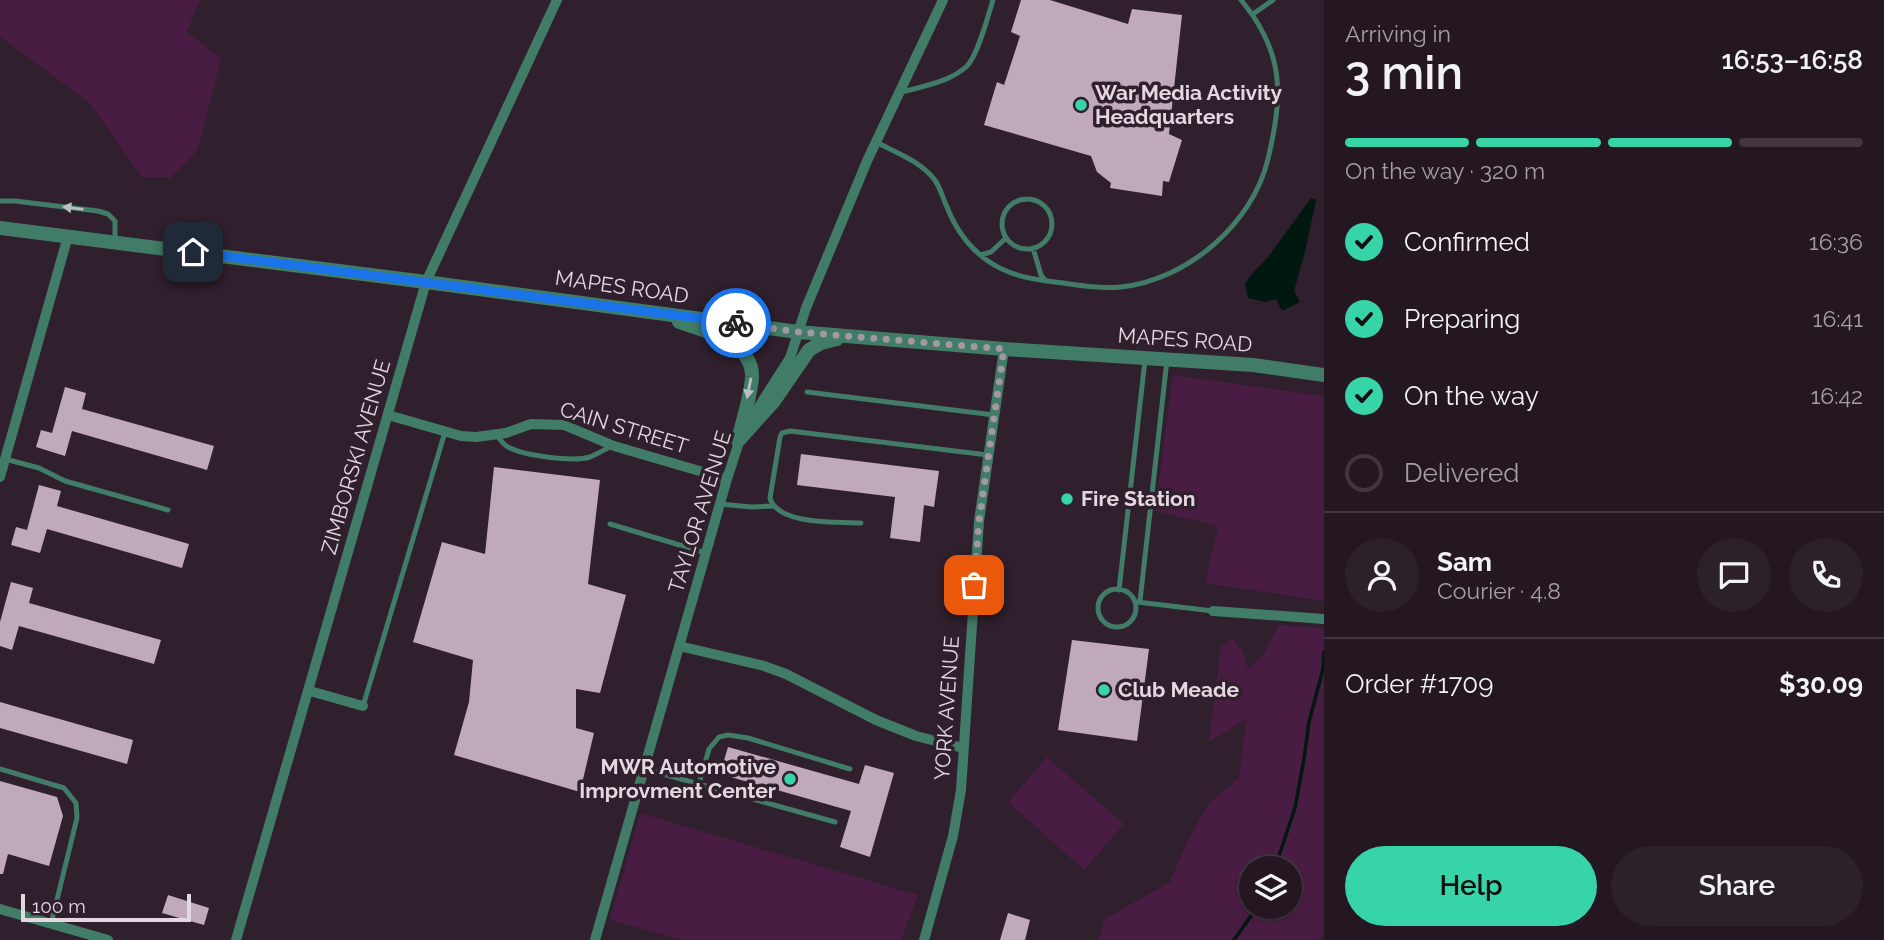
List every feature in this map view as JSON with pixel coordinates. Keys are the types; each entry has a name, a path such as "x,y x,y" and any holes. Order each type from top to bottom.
{"street":[{"name":"ZIMBORSKI AVENUE","path":"236,940 426,282 557,0"},
{"name":"TAYLOR AVENUE","path":"596,940 738,441 786,367 876,142 943,0"},
{"name":"MAPES ROAD","path":"0,228 798,332 1254,365 1324,375"},
{"path":"0,477 68,236"},
{"path":"648,312 720,338 744,353 751,367 752,377 738,441"},
{"path":"738,441 774,401 810,350 821,343 848,336"},
{"name":"YORK AVENUE","path":"924,940 953,836 961,790 979,521 1004,349"},
{"name":"CAIN STREET","path":"388,415 476,438 497,435 531,424 550,423 579,429 612,445 727,479"},
{"path":"1213,611 1324,619"},
{"path":"679,646 764,666 786,674 876,720 916,736 963,748"},
{"path":"310,691 363,706"},
{"path":"0,909 108,940"}],"lane":[{"path":"899,93 944,80 968,65 982,36 993,0"},
{"path":"876,142 915,163 934,179 954,226 981,256 1008,273 1046,281 1121,287 1149,281 1180,267 1228,233 1248,208 1264,180 1277,110 1279,78 1269,43 1253,14 1241,0"},
{"path":"1253,14 1273,0"},
{"path":"1032,199 1046,207 1052,222 1043,244 1033,248 1019,248 1006,238 1001,221 1009,206 1016,201 1032,199"},
{"path":"0,201 103,212 115,221 115,243"},
{"path":"981,256 991,252 1006,238"},
{"path":"1033,248 1041,275 1046,281"},
{"path":"1119,590 1146,358"},
{"path":"1167,360 1137,602 1135,614 1125,625 1111,626 1104,623 1097,610 1098,602 1108,591 1119,590 1129,594 1137,602 1213,611"},
{"path":"807,392 994,415"},
{"path":"363,706 445,432"},
{"path":"773,506 770,498 780,437 785,432 988,455"},
{"path":"497,435 502,444 510,448 569,458 588,457 612,445"},
{"path":"5,459 38,468 65,481 168,510"},
{"path":"720,504 773,506 790,516 861,523"},
{"path":"610,524 706,553"},
{"path":"699,785 713,743 719,737 728,735 748,738 850,769"},
{"path":"0,769 64,788 76,803 77,818 51,924"},
{"path":"645,769 835,822"}],"shaded area":[{"path":"0,0 200,0 187,32 221,59 198,149 171,178 142,177 89,102 0,37"},
{"path":"1311,198 1316,200 1294,291 1300,302 1282,311 1276,299 1265,302 1248,298 1245,284 1250,276 1269,256"},
{"path":"1173,375 1324,396 1324,601 1205,583 1218,526 1155,511"},
{"path":"1279,625 1324,628 1324,933 1319,940 1098,940 1105,919 1170,882 1187,841 1210,802 1239,778 1246,719 1209,742 1221,646 1232,639 1243,651 1248,669 1263,655"},
{"path":"1047,757 1124,824 1084,870 1008,802"},
{"path":"640,813 918,895 901,940 682,940 610,920"}],"building":[{"name":"War Media Activity Headquarters","path":"1021,0 1050,0 1128,24 1132,9 1182,15 1169,134 1182,140 1169,182 1163,181 1162,196 1110,188 1111,183 1097,172 1091,156 984,125 997,82 1004,85 1020,36 1011,32"},
{"path":"65,387 86,393 82,409 214,446 207,470 72,431 65,456 36,447 41,430 52,433"},
{"path":"801,454 939,471 934,507 924,505 920,542 890,538 895,497 797,485"},
{"path":"494,467 600,480 588,584 626,595 600,693 576,689 576,728 594,733 580,792 454,755 469,702 473,660 413,642 442,542 485,554"},
{"path":"39,485 61,491 57,506 189,544 182,568 47,529 40,553 11,545 16,527 27,530"},
{"path":"11,582 33,588 29,603 161,640 154,664 19,626 12,650 0,646 0,622"},
{"name":"Club Meade","path":"1072,640 1149,649 1137,741 1058,730"},
{"path":"0,702 133,740 127,764 0,728"},
{"path":"728,747 859,784 865,765 894,773 870,857 840,847 851,811 720,774"},
{"path":"0,781 57,797 63,816 49,866 8,854 3,874 0,874"},
{"path":"168,895 209,908 204,925 162,913"},
{"path":"1008,913 1030,920 1025,940 1000,940"}],"waterway":[{"path":"1279,856 1295,808 1309,722 1323,669 1324,652"},
{"path":"1234,940 1249,919"}],"way so far":[{"path":"736,323 798,332 1004,349 979,521 974,585"}],"place":[{"name":"War Media Activity Headquarters","path":"1081,105"},
{"name":"Fire Station","path":"1067,499"},
{"name":"Club Meade","path":"1104,690"},
{"name":"MWR Automotive Improvment Center","path":"790,779"}],"route":[{"path":"193,252 736,323"}]}
